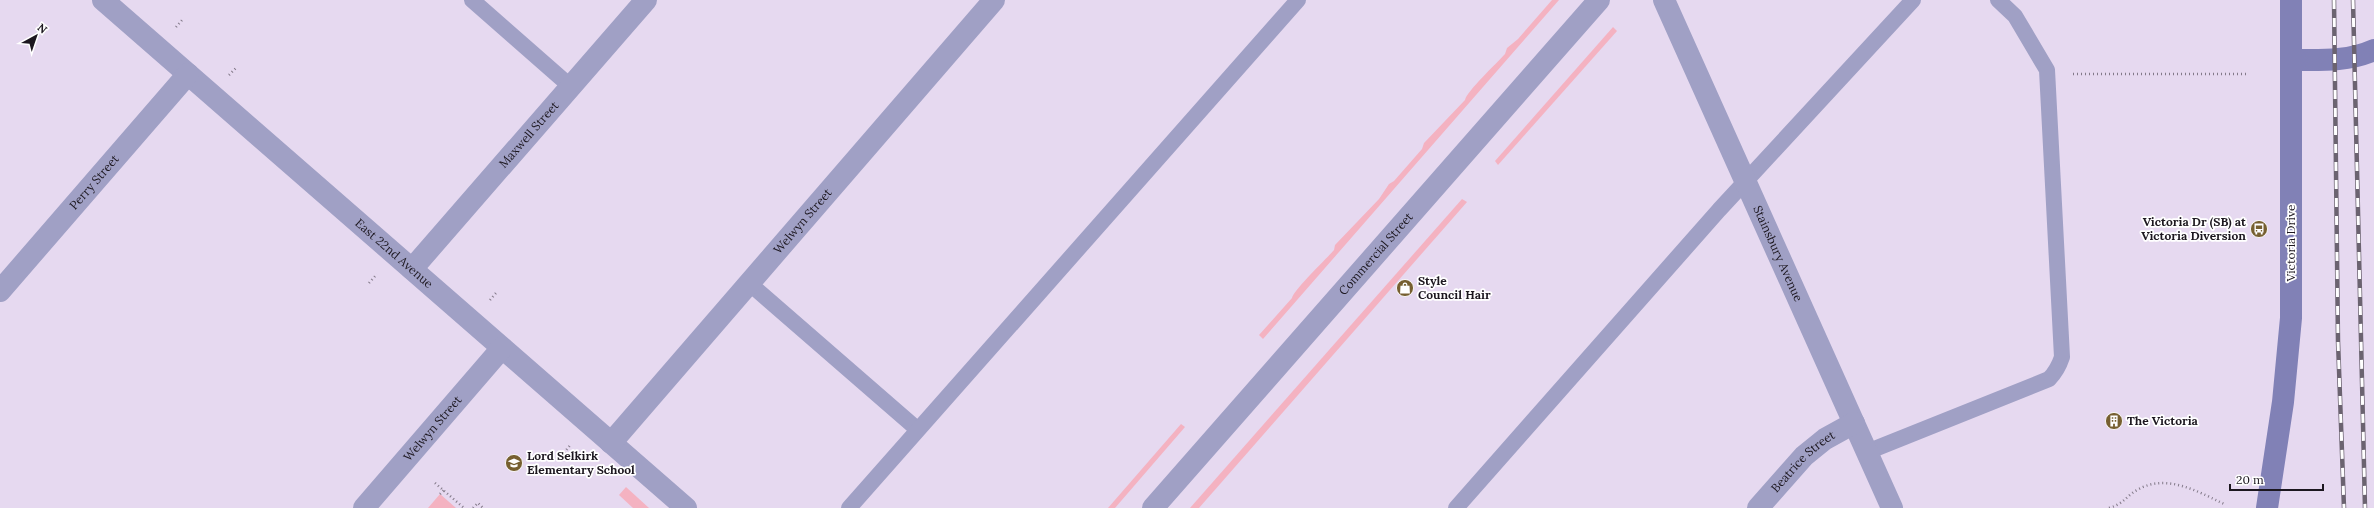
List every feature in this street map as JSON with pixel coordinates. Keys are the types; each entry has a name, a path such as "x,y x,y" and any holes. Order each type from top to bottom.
{"street":[{"name":"East 22nd Avenue","path":"103,0 686,508"},
{"name":"Maxwell Street","path":"412,269 646,0"},
{"name":"Welwyn Street","path":"611,443 994,0"},
{"name":"Commercial Street","path":"1153,508 1599,0"},
{"name":"Stainsbury Avenue","path":"1664,0 1892,508"},
{"name":"Victoria Drive","path":"2268,508 2283,402 2291,318 2291,0"},
{"path":"2291,60 2341,60 2374,50"},
{"name":"Perry Street","path":"0,291 188,74"},
{"name":"Welwyn Street","path":"364,508 502,348"},
{"name":"Beatrice Street","path":"1758,508 1804,456 1825,439 1854,423"}],"lane":[{"path":"472,0 570,86"},
{"path":"849,508 1298,0"},
{"path":"1456,508 1745,182 1913,0"},
{"path":"1867,452 2049,378 2055,373 2062,357 2047,70 2015,16 1998,0"},
{"path":"749,283 918,429"}],"path":[{"path":"174,29 183,19"},
{"path":"228,76 237,67"},
{"path":"2073,74 2246,74"},
{"path":"369,283 381,270"},
{"path":"487,304 496,293"},
{"path":"564,453 573,442"},
{"path":"435,482 464,508"},
{"path":"2108,508 2123,503 2136,490 2160,482 2185,486 2224,504"},
{"path":"440,494 444,490"},
{"path":"473,508 478,503 483,508"}],"shaded area":[{"path":"1552,0 1559,0 1263,339 1259,335 1292,298 1304,282 1334,250 1335,245 1379,199 1389,184 1394,181 1422,149 1424,143 1465,100 1476,84 1505,54 1507,48 1518,39"},
{"path":"1613,27 1617,31 1498,165 1495,161"},
{"path":"1462,199 1467,202 1199,508 1190,508"},
{"path":"1181,424 1185,427 1115,508 1108,508"},
{"path":"626,487 649,508 633,508 619,495"},
{"path":"440,494 456,508 428,508"}],"railway":[{"path":"2334,0 2338,341 2344,508"},
{"path":"2353,0 2365,508"}],"place":[{"name":"Victoria Dr (SB) at Victoria Diversion","path":"2259,229"},
{"name":"Style Council Hair","path":"1405,288"},
{"name":"The Victoria","path":"2114,421"},
{"name":"Lord Selkirk Elementary School","path":"514,463"}]}
